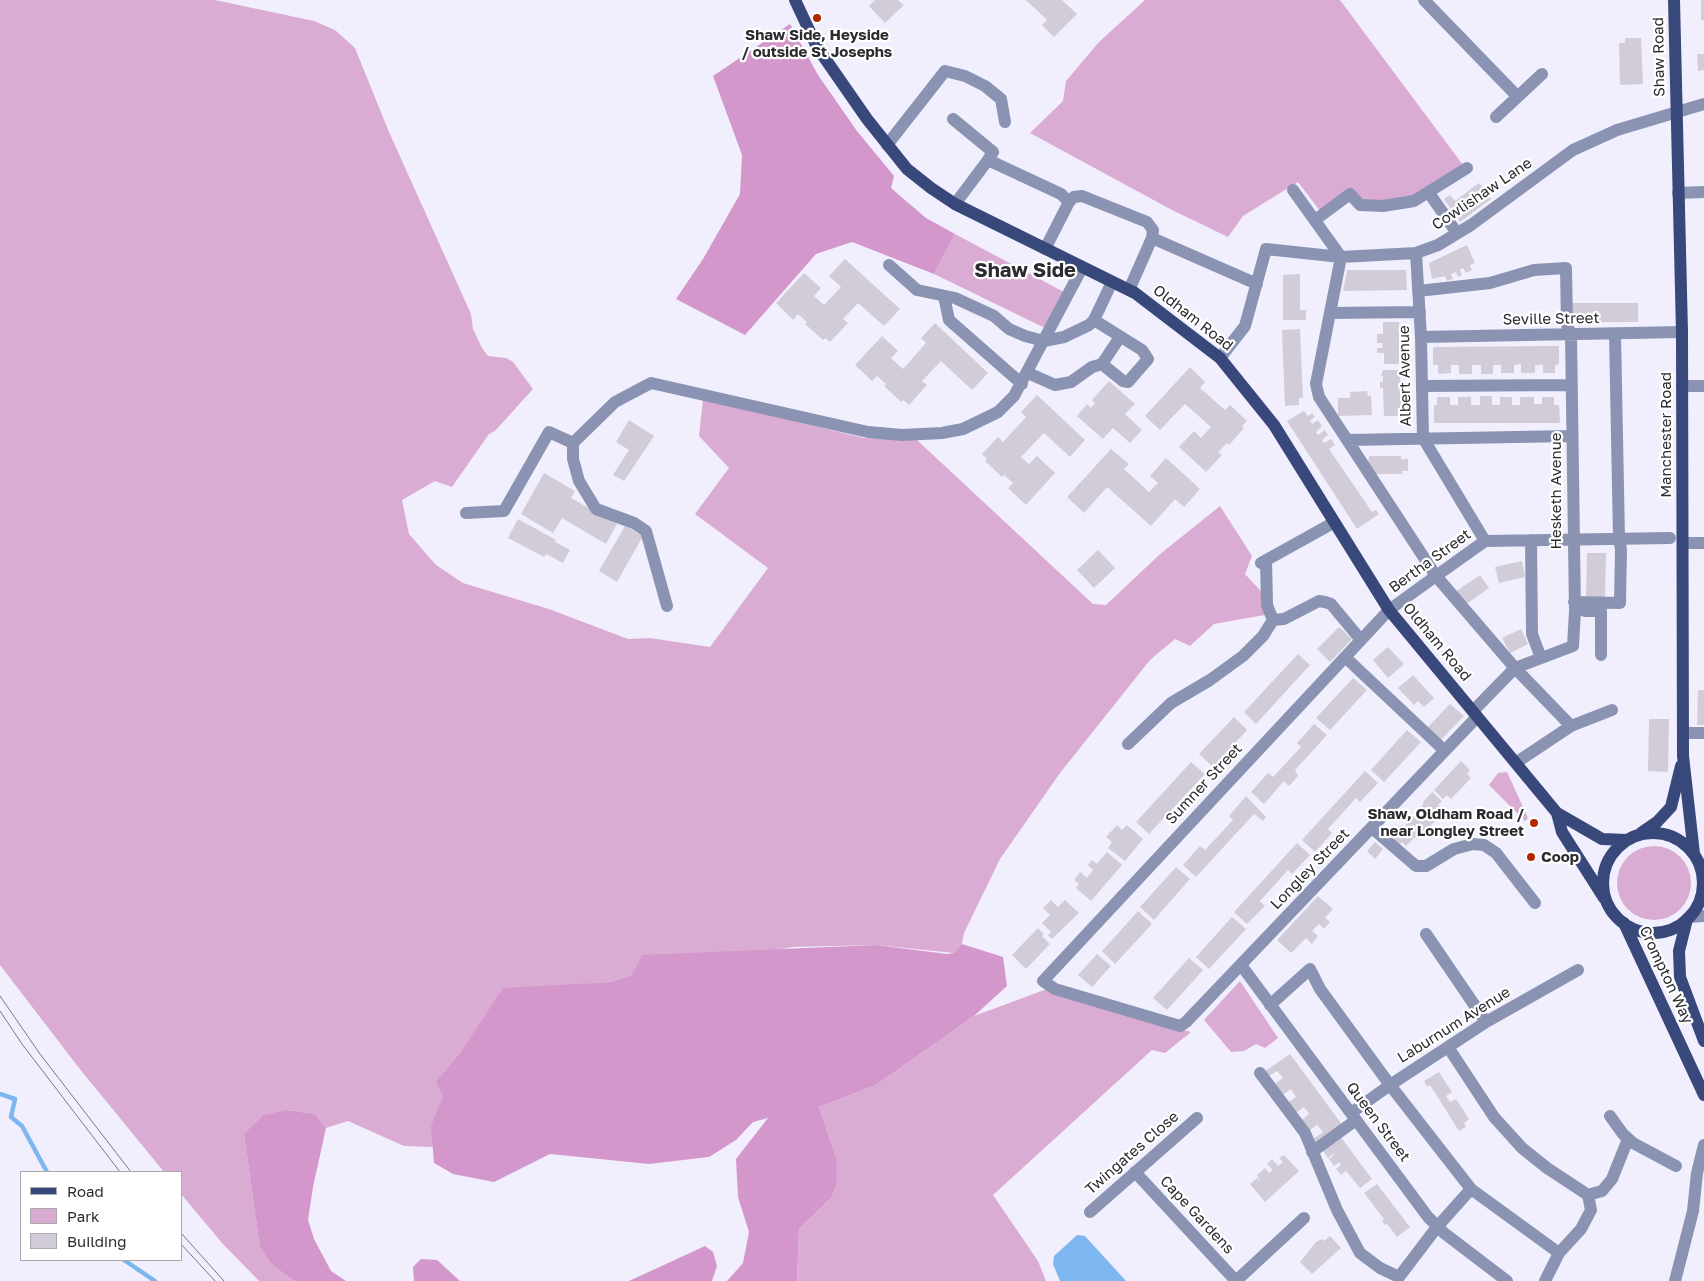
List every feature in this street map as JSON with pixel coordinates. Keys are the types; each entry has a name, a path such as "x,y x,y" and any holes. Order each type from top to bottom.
{"main road":[{"name":"Oldham Road","path":"795,0 817,47 907,169 955,204 1129,290 1170,317 1220,358 1274,425 1333,523 1389,610 1558,813 1602,839 1633,838"},
{"name":"Shaw Road","path":"1674,0 1676,114"},
{"name":"Manchester Road","path":"1676,114 1682,332 1684,543 1683,756 1694,854"},
{"name":"Manchester Road","path":"1633,838 1658,822 1671,807 1683,756"},
{"name":"Oldham Road","path":"1558,813 1562,832 1608,904"},
{"path":"1653,833 1666,834 1678,839 1694,854 1703,872 1702,892 1699,902 1688,918 1677,926 1657,932 1635,929 1624,923 1608,904 1604,887 1605,872 1613,854 1633,838 1653,833"},
{"name":"Crompton Way","path":"1688,918 1679,951 1680,977 1704,1041"},
{"name":"Crompton Way","path":"1624,923 1704,1095"}],"street":[{"path":"1424,0 1517,96"},
{"path":"887,144 945,71 972,79 985,86 1001,99 1004,122"},
{"path":"1496,117 1542,74"},
{"name":"Cowlishaw Lane","path":"1220,358 1246,326 1266,249 1341,257 1416,253 1457,233 1573,150 1617,130 1676,114 1704,104"},
{"path":"952,119 994,152 955,204"},
{"path":"988,160 1061,194 1069,202"},
{"path":"1314,220 1350,194 1360,206 1383,206 1414,201 1467,168"},
{"path":"1293,190 1341,257 1317,390 1347,440 1436,576 1516,668 1571,726"},
{"path":"1678,193 1704,192"},
{"path":"1429,193 1457,233"},
{"path":"1046,249 1069,202 1074,197 1082,196 1147,222 1153,230 1152,238 1129,290"},
{"path":"1152,238 1257,284"},
{"name":"Albert Avenue","path":"1416,253 1421,337 1423,438 1485,541"},
{"path":"888,265 917,290 976,306 994,316 1009,329 1024,336 1044,341 1064,337 1084,328 1094,320 1112,282"},
{"path":"668,606 646,531 634,523 596,508 579,481 573,459 573,443 615,402 651,382 868,432 902,435 942,433 963,429 998,412 1014,396 1025,379 1082,268"},
{"name":"Hesketh Avenue","path":"1418,291 1490,284 1534,270 1566,268 1567,326 1571,335 1573,646 1541,658"},
{"path":"944,296 949,320 1025,379 1062,385 1102,364 1120,337"},
{"path":"1330,313 1420,312"},
{"path":"1094,320 1145,352 1148,359 1128,382 1123,381 1102,364"},
{"name":"Seville Street","path":"1421,337 1682,332"},
{"path":"1574,606 1620,603 1621,550 1619,538 1615,334"},
{"path":"1422,386 1571,385"},
{"path":"1682,386 1704,386"},
{"path":"466,513 504,511 549,432 573,443"},
{"path":"1347,440 1572,436"},
{"path":"1273,620 1267,605 1264,562 1333,523"},
{"name":"Bertha Street","path":"1389,610 1485,541 1670,538"},
{"path":"1516,668 1541,658 1532,634 1531,540"},
{"path":"1684,543 1704,543"},
{"path":"1273,620 1284,619 1319,601 1325,602 1331,604 1361,640"},
{"path":"1574,606 1601,611 1601,655"},
{"name":"Sumner Street","path":"1186,1022 1180,1026 1055,989 1044,981 1389,610"},
{"path":"1128,744 1172,703 1210,680 1243,656 1263,636 1273,620"},
{"path":"1346,657 1444,752"},
{"name":"Longley Street","path":"1186,1022 1444,752 1516,668"},
{"path":"1517,762 1571,726 1612,710"},
{"path":"1684,733 1704,733"},
{"path":"1372,828 1416,866 1426,866 1454,849 1473,844 1484,845 1496,853 1535,903"},
{"path":"1688,918 1704,916"},
{"path":"1426,934 1486,1022"},
{"name":"Queen Street","path":"1241,965 1437,1227 1507,1281"},
{"path":"1270,1005 1310,969 1320,989 1471,1189 1559,1253"},
{"name":"Laburnum Avenue","path":"1312,1152 1390,1084 1486,1022 1578,970"},
{"path":"1448,1047 1494,1117 1522,1148 1547,1168 1588,1195 1591,1210 1581,1229 1559,1253 1545,1281"},
{"path":"1260,1073 1306,1134 1337,1210 1360,1253 1380,1268 1399,1276 1437,1227 1471,1189"},
{"path":"1610,1116 1628,1139 1676,1166"},
{"name":"Twingates Close","path":"1090,1212 1197,1118"},
{"path":"1588,1195 1602,1191 1612,1180 1628,1139"},
{"path":"1675,1281 1693,1211 1694,1192 1704,1145"},
{"name":"Cape Gardens","path":"1135,1172 1236,1281"},
{"path":"1694,1192 1704,1180"},
{"path":"1693,1211 1704,1202"},
{"path":"1236,1281 1304,1218"}],"green space":[{"path":"0,0 215,0 314,21 335,30 355,48 389,132 471,314 473,329 482,348 488,356 506,358 513,362 533,389 495,431 489,434 452,487 435,481 402,500 409,534 436,565 463,583 549,609 628,639 650,638 710,647 768,568 695,514 729,468 699,436 703,399 864,438 917,440 1093,604 1106,605 1159,555 1220,506 1252,556 1245,574 1261,591 1265,615 1214,624 1190,646 1175,639 1150,660 1060,773 1000,859 964,933 962,944 954,953 876,945 793,947 632,975 610,982 503,989 459,1054 437,1082 443,1096 432,1126 433,1147 404,1146 348,1121 326,1128 315,1114 287,1110 244,1134 260,1248 271,1264 294,1281 259,1281 222,1243 182,1195 182,1171 163,1171 79,1068 0,965"},
{"path":"1145,0 1340,0 1463,165 1419,195 1384,202 1362,202 1350,188 1320,211 1298,182 1243,216 1228,237 1172,210 1030,133 1063,101 1066,81 1099,42"},
{"path":"955,234 1064,292 1045,328 934,274"},
{"path":"1507,772 1528,818 1525,821 1489,785 1498,773"},
{"path":"1647,846 1661,846 1675,852 1685,862 1691,876 1689,897 1675,914 1661,920 1647,920 1633,914 1623,904 1617,890 1617,876 1623,862 1633,852"},
{"path":"1240,981 1278,1038 1265,1048 1256,1044 1244,1051 1231,1052 1204,1020"},
{"path":"1047,989 1191,1032 1165,1053 1152,1050 993,1195 1038,1261 1046,1281 797,1281 799,1229 831,1198 836,1157 819,1107 876,1085 974,1016"}],"shaded area":[{"path":"790,24 818,75 857,131 894,176 891,188 926,218 955,234 934,274 852,242 816,254 745,335 676,299 703,259 740,194 742,155 713,76"},
{"path":"962,944 1003,957 1007,986 974,1016 876,1085 819,1107 836,1157 837,1182 831,1198 799,1229 797,1281 727,1281 743,1263 749,1232 738,1197 736,1159 768,1118 753,1122 736,1140 709,1157 649,1164 550,1154 494,1182 453,1174 434,1163 431,1126 443,1096 436,1082 459,1054 503,988 610,982 632,975 642,955 876,945 947,954 954,953"},
{"path":"287,1110 315,1114 326,1128 308,1220 314,1239 331,1271 346,1281 294,1281 271,1264 260,1248 244,1134 264,1115"},
{"path":"705,1246 713,1252 717,1266 712,1281 629,1281"},
{"path":"421,1259 437,1260 460,1281 414,1281 413,1267"}],"water":[{"path":"1077,1235 1085,1236 1126,1281 1060,1281 1053,1264 1054,1256"}],"building":[{"path":"875,0 898,0 904,5 885,23 869,6"},
{"path":"1026,0 1062,0 1077,14 1054,37 1042,25 1047,20"},
{"path":"1701,0 1704,0 1704,20 1701,20"},
{"path":"1625,38 1641,38 1643,84 1620,85 1619,43 1625,43"},
{"path":"1697,54 1704,54 1704,70 1698,71"},
{"path":"1479,183 1491,199 1460,222 1444,199 1450,195 1455,201"},
{"path":"1467,245 1475,263 1470,265 1472,270 1466,273 1463,268 1460,270 1462,275 1458,277 1456,272 1451,274 1453,279 1447,281 1445,276 1432,279 1429,263"},
{"path":"845,259 900,309 884,326 858,303 843,319 848,323 830,342 825,338 823,340 805,324 807,322 798,314 793,320 776,303 804,273 821,288 814,296 824,305 841,287 829,276"},
{"path":"1347,270 1406,270 1407,290 1343,291"},
{"path":"1300,274 1300,310 1306,310 1306,320 1283,320 1283,275"},
{"path":"1570,303 1638,303 1638,322 1570,322"},
{"path":"1383,322 1399,322 1399,364 1384,364 1384,353 1377,353 1377,348 1383,348 1382,343 1377,343 1377,334 1383,334"},
{"path":"935,323 988,373 972,390 941,361 922,381 927,385 909,405 903,400 901,402 884,386 886,384 877,376 872,381 855,365 882,336 898,351 891,358 903,369 926,343 921,338"},
{"path":"1300,329 1303,398 1299,398 1299,405 1285,406 1282,330"},
{"path":"1559,346 1559,364 1555,365 1555,373 1543,373 1543,365 1535,365 1535,373 1521,373 1521,364 1514,365 1514,373 1501,373 1501,365 1493,365 1493,374 1481,374 1481,365 1472,365 1472,374 1459,374 1459,365 1451,365 1451,373 1438,374 1438,365 1433,365 1433,347"},
{"path":"1190,367 1205,382 1200,388 1225,410 1230,405 1247,421 1242,426 1244,428 1229,445 1227,443 1218,452 1222,455 1206,472 1179,447 1194,431 1201,438 1211,427 1185,404 1160,430 1145,416"},
{"path":"1383,370 1400,370 1401,416 1384,416 1383,388 1380,388 1380,382 1383,382 1383,376 1381,376"},
{"path":"1109,381 1135,404 1125,414 1142,430 1130,443 1113,428 1103,439 1077,416 1087,404 1091,408 1095,403 1092,400"},
{"path":"1367,391 1368,396 1371,396 1372,415 1338,416 1338,398 1350,398 1350,392"},
{"path":"1037,395 1085,440 1070,457 1044,433 1021,457 1029,464 1037,456 1055,473 1026,505 1008,488 1013,483 1004,475 1002,477 985,461 987,459 982,454 998,437 1003,442 1026,417 1021,412"},
{"path":"1480,396 1492,396 1492,405 1500,405 1500,397 1512,397 1512,405 1520,405 1520,397 1534,397 1534,404 1542,404 1542,397 1554,397 1554,405 1559,405 1560,423 1434,423 1434,405 1437,405 1437,397 1450,397 1450,405 1458,405 1458,397 1471,397 1471,405 1480,405"},
{"path":"1304,411 1308,416 1312,413 1315,417 1310,420 1312,424 1318,420 1322,426 1316,432 1318,435 1325,430 1328,435 1322,440 1324,443 1331,439 1335,445 1329,449 1372,512 1376,510 1379,514 1357,529 1287,421"},
{"path":"629,420 654,436 624,481 613,475 629,450 616,442"},
{"path":"1111,449 1129,464 1124,469 1149,492 1158,483 1150,476 1166,458 1200,489 1184,507 1175,499 1151,526 1107,487 1084,513 1067,497"},
{"path":"1369,456 1401,456 1401,459 1408,459 1408,471 1402,471 1402,474 1373,474 1368,464"},
{"path":"544,473 575,491 571,498 617,524 606,544 562,518 553,533 521,514"},
{"path":"518,519 570,550 563,563 546,554 544,557 508,538"},
{"path":"625,526 643,536 617,582 599,571"},
{"path":"1098,550 1115,568 1094,588 1077,570"},
{"path":"1587,553 1606,553 1605,599 1586,599"},
{"path":"1522,561 1525,577 1499,583 1495,567"},
{"path":"1480,575 1489,588 1465,605 1455,592"},
{"path":"1339,627 1352,639 1330,662 1317,649"},
{"path":"1521,629 1528,644 1510,653 1502,638"},
{"path":"1388,647 1404,664 1388,678 1373,660"},
{"path":"1298,654 1310,665 1256,724 1244,712"},
{"path":"1413,675 1434,698 1424,707 1418,701 1414,705 1398,688"},
{"path":"1353,678 1367,690 1330,730 1316,718"},
{"path":"1698,690 1704,690 1704,725 1697,725"},
{"path":"1450,704 1464,716 1438,743 1425,730"},
{"path":"1234,717 1247,730 1213,767 1199,754"},
{"path":"1649,719 1669,719 1668,772 1648,771"},
{"path":"1314,724 1327,735 1295,770 1298,776 1289,786 1284,781 1264,804 1251,792 1268,773 1273,777 1301,747 1297,743"},
{"path":"1407,730 1421,742 1384,782 1371,770"},
{"path":"1461,761 1470,770 1467,774 1471,778 1451,799 1447,795 1443,799 1434,790"},
{"path":"1191,762 1205,774 1149,834 1136,822"},
{"path":"1365,771 1378,783 1360,802 1356,798 1328,829 1332,833 1315,852 1302,840"},
{"path":"1432,792 1442,801 1438,805 1442,808 1434,818 1436,820 1417,839 1415,837 1406,846 1402,842 1399,846 1389,837 1397,828 1402,825 1404,827 1422,807 1424,801"},
{"path":"1246,796 1266,817 1263,821 1254,814 1196,877 1183,865 1200,846 1205,850 1233,820 1229,816"},
{"path":"1117,825 1122,830 1127,825 1143,839 1125,861 1108,848 1112,842 1106,837"},
{"path":"1375,842 1383,849 1375,859 1367,851"},
{"path":"1297,843 1310,855 1292,874 1288,870 1260,901 1265,906 1247,924 1234,912"},
{"path":"1107,852 1122,865 1091,901 1076,888 1079,884 1074,880 1080,872 1087,878 1093,870 1088,865 1092,860 1097,864"},
{"path":"1176,867 1190,879 1154,920 1140,907"},
{"path":"1318,896 1333,909 1325,918 1330,922 1324,929 1319,924 1312,931 1318,936 1312,944 1306,938 1291,953 1277,940"},
{"path":"1051,900 1058,907 1065,900 1079,913 1052,939 1048,935 1051,932 1042,923 1050,915 1043,908"},
{"path":"1138,911 1152,924 1115,964 1102,951"},
{"path":"1232,917 1246,929 1209,969 1196,957"},
{"path":"1038,928 1044,934 1042,936 1050,944 1026,969 1012,955"},
{"path":"1097,954 1111,966 1092,987 1078,975"},
{"path":"1189,958 1203,970 1167,1010 1153,998"},
{"path":"1290,1054 1343,1126 1317,1144 1313,1139 1323,1132 1317,1125 1307,1132 1300,1121 1309,1114 1304,1107 1294,1114 1287,1103 1296,1097 1291,1089 1281,1096 1273,1085 1283,1078 1277,1071 1267,1077 1264,1072"},
{"path":"1439,1072 1452,1092 1446,1096 1450,1102 1456,1099 1469,1119 1464,1123 1466,1127 1459,1131 1430,1085 1427,1087 1424,1081"},
{"path":"1340,1136 1372,1179 1360,1188 1346,1171 1341,1175 1336,1169 1341,1165 1339,1162 1334,1166 1329,1159 1333,1154 1328,1158 1323,1151"},
{"path":"1284,1155 1299,1171 1265,1202 1250,1184 1257,1178 1260,1181 1257,1175 1265,1168 1269,1173 1273,1170 1267,1164 1272,1159 1278,1166 1283,1162 1279,1158"},
{"path":"1377,1184 1410,1227 1397,1237 1387,1224 1385,1225 1382,1221 1384,1219 1364,1193"},
{"path":"1330,1236 1341,1248 1312,1274 1300,1262 1316,1242 1322,1239 1324,1241"}],"waterway":[{"path":"0,1094 15,1099 11,1117 22,1126 46,1171"},
{"path":"125,1261 155,1281"}],"tram line":[{"path":"0,996 40,1054 130,1171"},
{"path":"0,1011 22,1044 119,1171"},
{"path":"182,1234 224,1281"},
{"path":"182,1245 215,1281"}],"place":[{"name":"Shaw Side, Heyside / outside St Josephs","path":"817,18"},
{"name":"Shaw, Oldham Road / near Longley Street","path":"1534,823"},
{"name":"Coop","path":"1531,857"}],"district":[{"name":"Shaw Side","path":"1025,271"}]}
